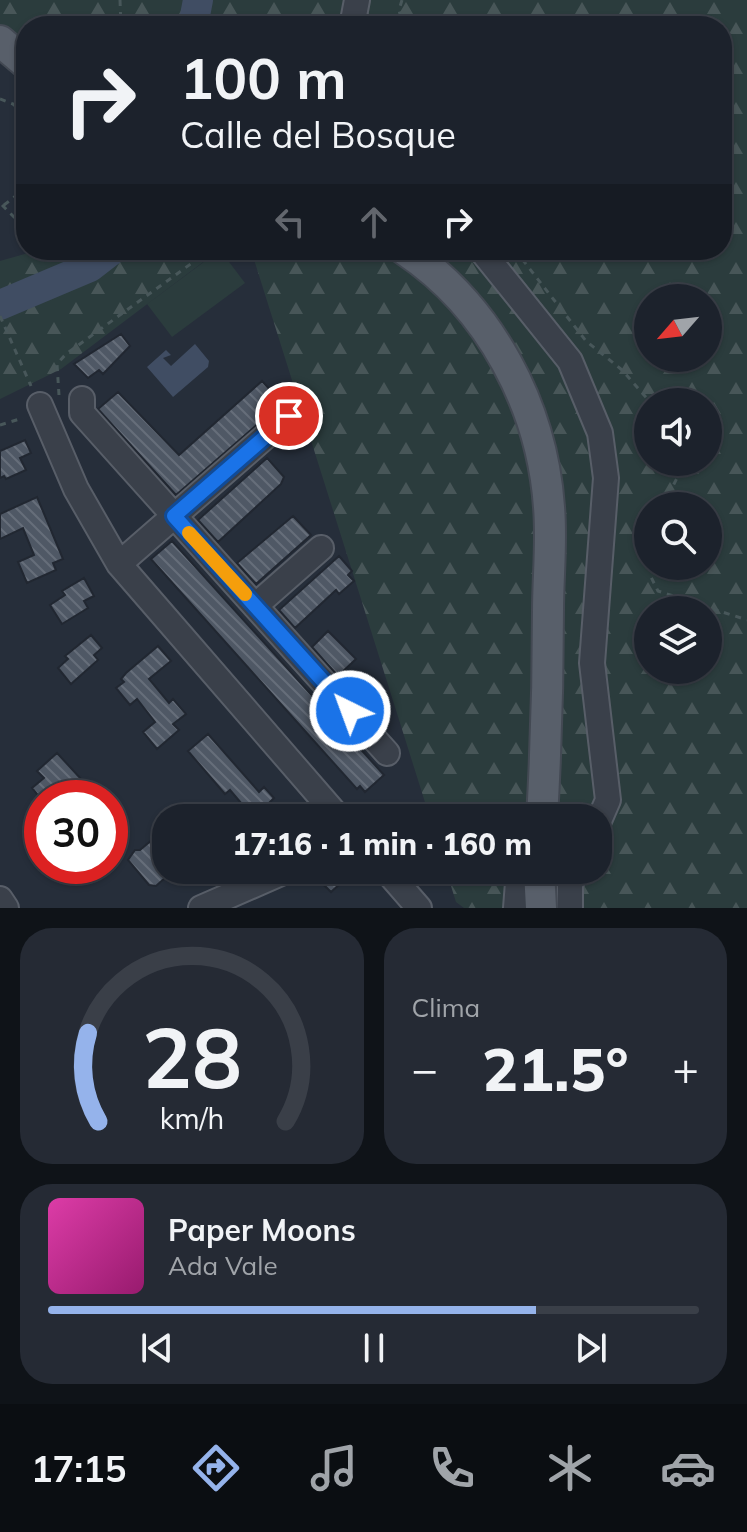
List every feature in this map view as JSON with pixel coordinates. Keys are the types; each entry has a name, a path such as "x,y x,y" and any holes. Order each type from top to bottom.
{"main road":[{"path":"0,41 16,55"},
{"path":"419,260 432,269 474,314 496,344 527,403 546,476 550,529 543,804"},
{"path":"526,804 548,597"},
{"path":"522,884 523,908"},
{"path":"540,884 541,908"}],"street":[{"path":"489,260 570,361 588,397 600,433 606,478 592,663 606,804"},
{"path":"56,405 82,413 387,753"},
{"path":"56,405 76,489 119,564 327,804"},
{"path":"119,564 289,416"},
{"path":"255,606 321,548"},
{"path":"201,908 256,884"},
{"path":"399,884 416,902"},
{"path":"516,908 519,884"},
{"path":"533,908 537,884"},
{"path":"570,884 570,908"},
{"path":"0,899 6,908"}],"path":[{"path":"1,206 16,220"},
{"path":"56,405 57,364 66,354 196,260"},
{"path":"523,260 586,341 622,370 638,388"},
{"path":"0,316 56,405"},
{"path":"0,425 56,405"},
{"path":"652,580 658,591 747,620"}],"green space":[{"path":"0,0 747,0 747,908 464,908 456,902 450,884 612,884 612,804 426,804 254,260 732,260 732,16 16,16 16,58 0,52"},
{"path":"16,256 16,260 206,260 61,369 0,399 0,261"},
{"path":"206,260 228,260 245,283 172,337 147,304"}],"water":[{"path":"195,344 209,361 208,367 173,397 147,367 166,350 171,355 163,358 171,366"}],"building":[{"path":"121,334 130,346 103,374 99,370 88,378 74,364"},
{"path":"262,381 282,403 176,495 98,409 118,392 179,455"},
{"path":"25,440 31,453 20,458 26,470 6,479 4,476 0,478 0,451"},
{"path":"267,458 284,477 281,484 218,542 198,520"},
{"path":"37,497 63,559 53,563 56,570 27,583 18,562 34,555 23,528 0,539 0,514"},
{"path":"293,516 311,535 256,584 237,563"},
{"path":"172,541 384,775 365,792 360,786 357,789 151,559"},
{"path":"339,556 352,571 348,575 354,581 339,594 336,590 295,628 279,610"},
{"path":"84,578 94,596 84,601 88,608 62,624 50,605 65,595 62,591"},
{"path":"328,631 356,659 338,676 312,647"},
{"path":"91,635 102,648 94,655 98,660 71,684 58,668 68,659 65,656"},
{"path":"158,646 171,661 149,679 169,703 173,699 186,714 173,724 179,730 157,749 143,732 155,722 137,699 130,705 116,688 124,682 121,679 126,673"},
{"path":"208,734 259,792 264,787 274,798 269,804 242,804 230,790 225,794 188,751"},
{"path":"57,753 82,780 42,780 44,778 37,771"},
{"path":"152,840 152,884 158,884 156,886 149,885 128,860 135,850 140,850"},
{"path":"323,884 340,884 331,892"}],"waterway":[{"path":"195,16 198,0"},
{"path":"0,305 90,267 99,260"}],"slow traffic":[{"path":"189,533 245,594"}],"route":[{"path":"289,416 174,516 350,711"}]}
